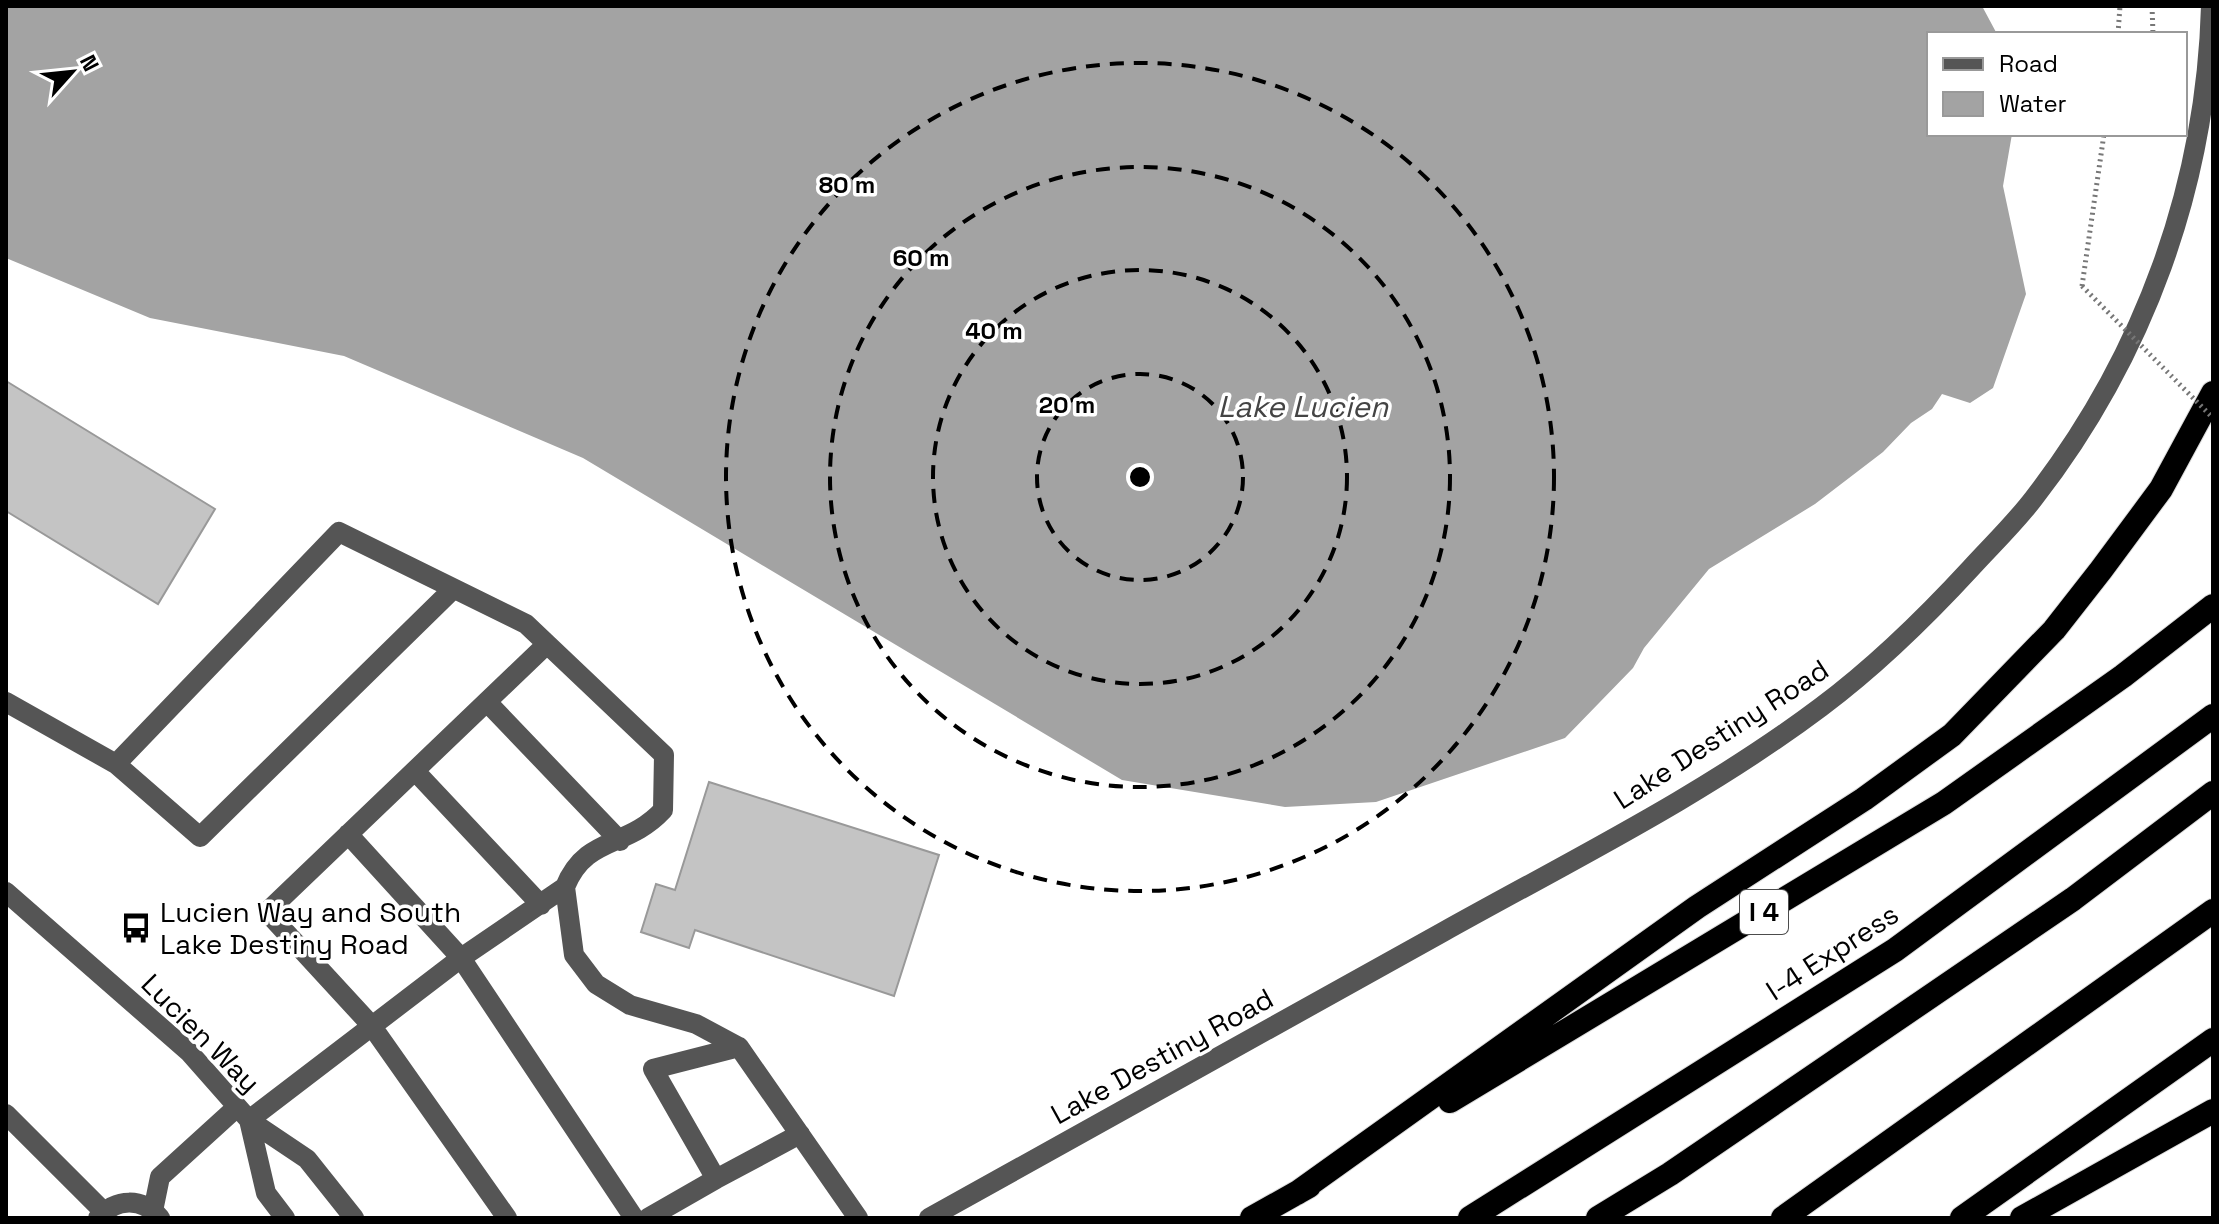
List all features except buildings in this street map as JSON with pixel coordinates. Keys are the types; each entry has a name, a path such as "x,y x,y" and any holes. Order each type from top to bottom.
{"highway":[{"path":"1297,1193 1697,907 1864,799 1952,735 2054,630 2101,570 2161,489 2213,393"},
{"name":"I 4","path":"1252,1218 1944,803 2123,676 2213,606"},
{"name":"I-4 Express","path":"1470,1218 1895,950 2213,716"},
{"path":"1598,1218 1670,1174 2073,899 2213,793"},
{"path":"1783,1218 2213,911"},
{"path":"1962,1218 2213,1040"},
{"path":"2022,1218 2213,1111"}],"street":[{"name":"Lake Destiny Road","path":"929,1218 1649,817 1774,739 1895,648 2030,503 2094,408 2139,327 2177,231 2199,139 2210,53 2211,6"},
{"path":"6,1114 101,1215 130,1202 156,1214 160,1177 243,1113 565,887 573,868 592,849 620,841 647,827 663,810 664,755 526,624 339,532 116,764"},
{"path":"6,702 116,764 200,837 452,590"},
{"path":"507,1218 371,1025 267,912 547,644"},
{"path":"487,702 620,841"},
{"path":"415,771 541,905"},
{"path":"348,834 461,958 634,1218"},
{"path":"565,887 574,955 596,984 630,1005 696,1024 739,1047 858,1218"},
{"name":"Lucien Way","path":"8,897 189,1052 243,1113 307,1159 354,1218"},
{"path":"716,1179 653,1069 739,1047"},
{"name":"Lucien Way","path":"243,1113 266,1193 285,1218"},
{"path":"648,1218 800,1134"}],"path":[{"path":"2118,32 2120,6"},
{"path":"2152,6 2153,32"},
{"path":"2104,136 2082,286 2213,418"}],"water":[{"name":"Lake Lucien","path":"6,6 1982,6 1996,32 1927,32 1927,136 2012,136 2003,186 2026,294 1993,388 1970,403 1942,394 1932,409 1911,423 1883,452 1815,504 1709,569 1644,648 1633,668 1565,738 1376,802 1285,807 1122,780 583,458 344,356 150,318 6,258"}],"place":[{"name":"Lucien Way and South Lake Destiny Road","path":"136,928"}]}
